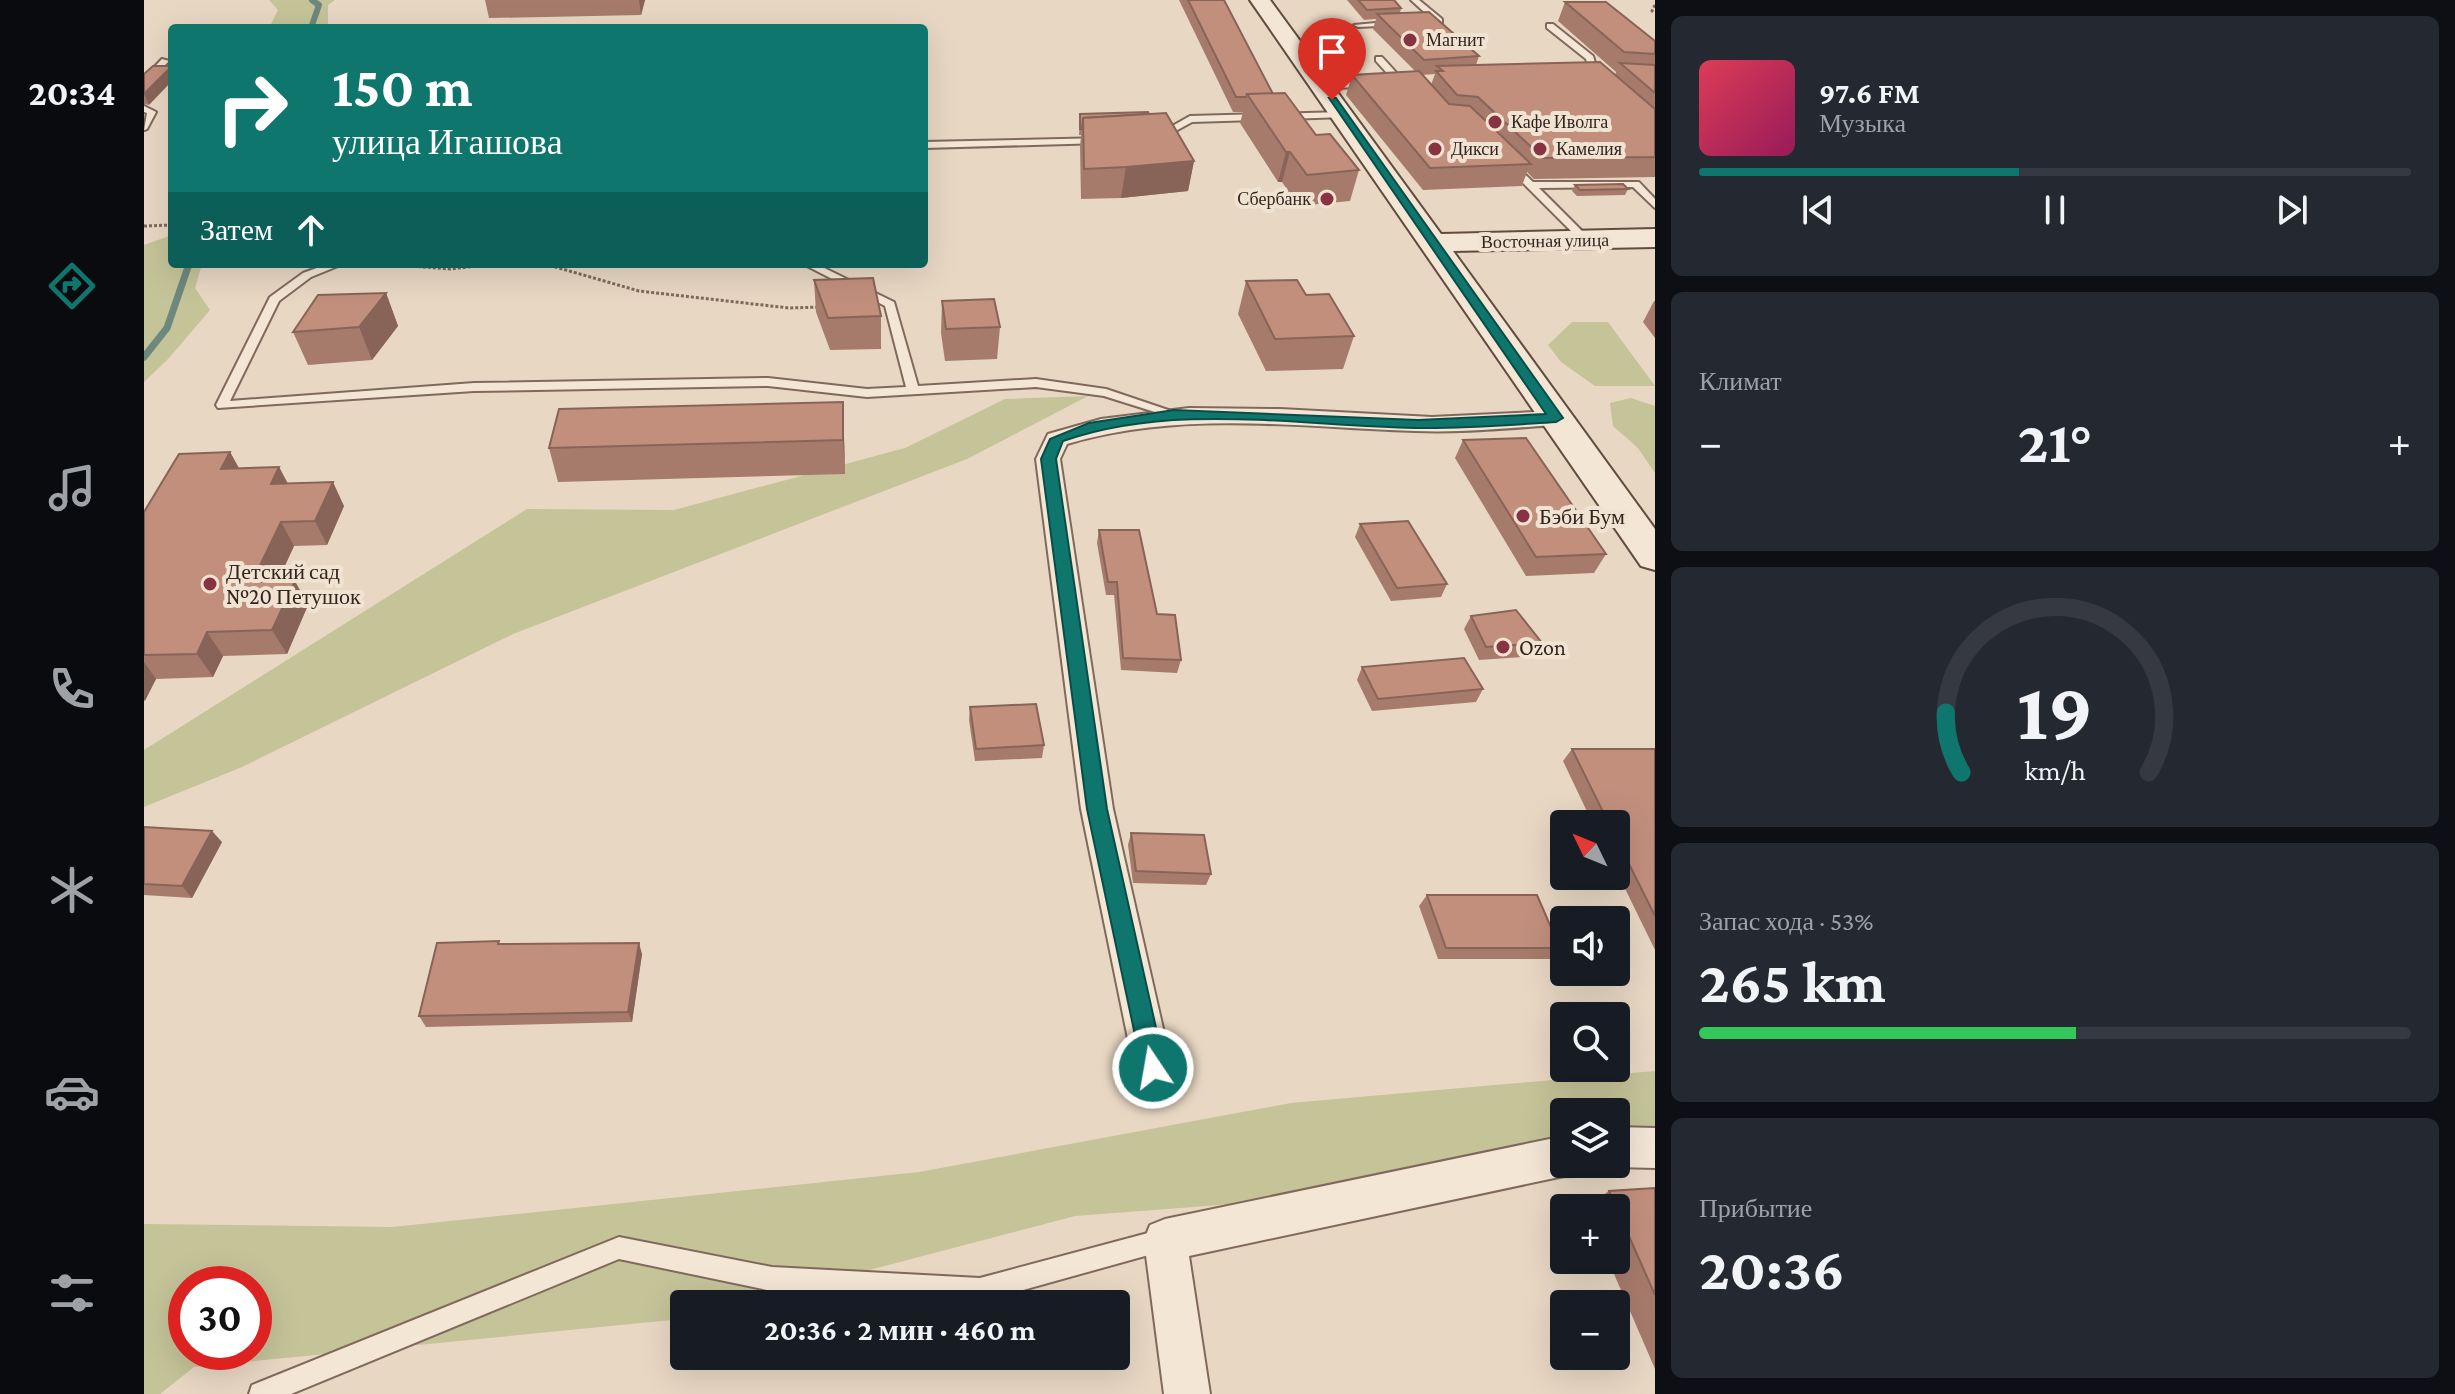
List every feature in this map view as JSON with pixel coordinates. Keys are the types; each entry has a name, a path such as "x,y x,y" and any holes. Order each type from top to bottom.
{"main road":[{"path":"1260,0 1289,29 1322,86 1655,557"},
{"name":"Восточная улица","path":"1435,243 1655,238"}],"street":[{"path":"1153,1068 1097,809 1048,459 1057,439 1089,427 1174,414 1418,424 1556,418"},
{"path":"1630,1147 1655,1148"},
{"path":"1187,1394 1165,1240 1550,1159"}],"lane":[{"path":"1415,0 1439,21 1419,23"},
{"path":"1358,25 1403,23"},
{"path":"1550,26 1590,58 1595,76"},
{"path":"1379,59 1400,82"},
{"path":"144,83 165,61"},
{"path":"1581,76 1595,76 1607,81"},
{"path":"1322,86 1412,81"},
{"path":"144,109 152,112 144,127"},
{"path":"1140,139 1156,139 1190,119 1343,115"},
{"path":"928,145 1109,140"},
{"path":"1498,153 1586,240"},
{"path":"1636,184 1655,205"},
{"path":"1531,185 1655,184"},
{"path":"327,268 307,275 274,299 222,405 474,387 768,382 867,393 1036,383 1106,393 1174,414"},
{"path":"816,268 890,304 913,391"},
{"path":"261,1394 619,1248 772,1279 980,1290 1165,1240"}],"path":[{"path":"1655,5 1652,11 1655,12"},
{"path":"144,226 168,225"},
{"path":"437,268 459,268"},
{"path":"559,268 639,291 789,308 832,306"}],"shaded area":[{"path":"269,0 335,0 328,5 328,24 271,24 278,10"},
{"path":"168,236 168,268 201,268 195,288 210,310 144,382 144,245"},
{"path":"1572,322 1608,322 1655,386 1595,386 1561,362 1548,345"},
{"path":"1088,396 967,459 513,634 242,767 144,807 144,750 527,509 674,510 905,448 1005,399"},
{"path":"1631,398 1655,406 1655,473 1638,448 1613,426 1610,403"},
{"path":"1655,1071 1655,1145 1630,1157 1630,1098 1550,1098 1550,1178 1577,1178 1075,1216 793,1290 670,1290 670,1320 272,1359 272,1266 168,1266 168,1370 190,1370 160,1394 144,1394 144,1224 392,1227 919,1172 1291,1103 1550,1080 1630,1082 1630,1073"}],"building":[{"path":"1188,0 1224,0 1273,94 1236,97"},
{"path":"1358,0 1394,0 1401,8 1367,10"},
{"path":"1565,2 1606,2 1655,41 1655,54 1624,52"},
{"path":"1429,12 1479,56 1424,60 1377,14"},
{"path":"1600,62 1655,109 1655,157 1543,158 1478,97 1457,95 1436,71 1443,71 1437,66"},
{"path":"1620,63 1655,65 1655,93"},
{"path":"153,66 168,66 168,70 144,94 144,74"},
{"path":"1419,71 1449,104 1470,106 1531,164 1430,168 1352,75"},
{"path":"1285,93 1316,135 1330,134 1359,170 1307,175 1290,152 1286,152 1247,94"},
{"path":"1148,112 1083,118 1080,129 1080,114"},
{"path":"1166,113 1194,161 1084,169 1083,118"},
{"path":"1623,184 1628,189 1580,190 1575,185"},
{"path":"873,278 881,316 828,318 814,280"},
{"path":"1297,280 1306,295 1329,294 1354,336 1275,339 1246,281"},
{"path":"386,293 359,327 293,332 318,295"},
{"path":"994,299 1000,327 946,329 942,301"},
{"path":"843,402 843,440 549,448 559,409"},
{"path":"1526,438 1606,554 1536,557 1463,440"},
{"name":"Детский сад №20 Петушок","path":"230,452 221,469 279,467 271,484 333,482 315,521 281,522 252,582 295,581 272,630 207,632 197,654 144,655 144,512 179,454"},
{"path":"1408,521 1447,584 1397,588 1360,524"},
{"path":"1099,530 1139,530 1157,614 1175,615 1181,660 1123,658 1117,582 1108,582"},
{"path":"1516,610 1542,643 1486,647 1471,616"},
{"path":"1464,658 1483,689 1378,699 1362,667"},
{"path":"1036,704 1044,745 976,749 970,707"},
{"path":"1572,749 1655,749 1655,916 1630,866 1630,810 1602,810"},
{"path":"144,827 212,831 182,886 144,884"},
{"path":"1131,833 1204,835 1211,874 1136,871"},
{"path":"1427,895 1537,895 1550,925 1550,948 1446,948"},
{"path":"499,941 498,944 639,943 628,1012 419,1016 437,943"},
{"path":"1655,1188 1655,1295 1630,1238 1630,1194 1610,1194 1609,1191"}],"waterway":[{"path":"312,0 319,5 312,24"},
{"path":"144,357 167,328 188,268"}],"place":[{"name":"Магнит","path":"1410,40"},
{"name":"Кафе Иволга","path":"1495,122"},
{"name":"Дикси","path":"1435,149"},
{"name":"Камелия","path":"1540,149"},
{"name":"Сбербанк","path":"1327,199"},
{"name":"Бэби Бум","path":"1523,516"},
{"name":"Детский сад №20 Петушок","path":"210,584"},
{"name":"Ozon","path":"1503,647"}],"route":[{"path":"1153,1068 1097,809 1048,459 1057,439 1089,427 1174,414 1418,424 1556,418 1332,100"}]}
